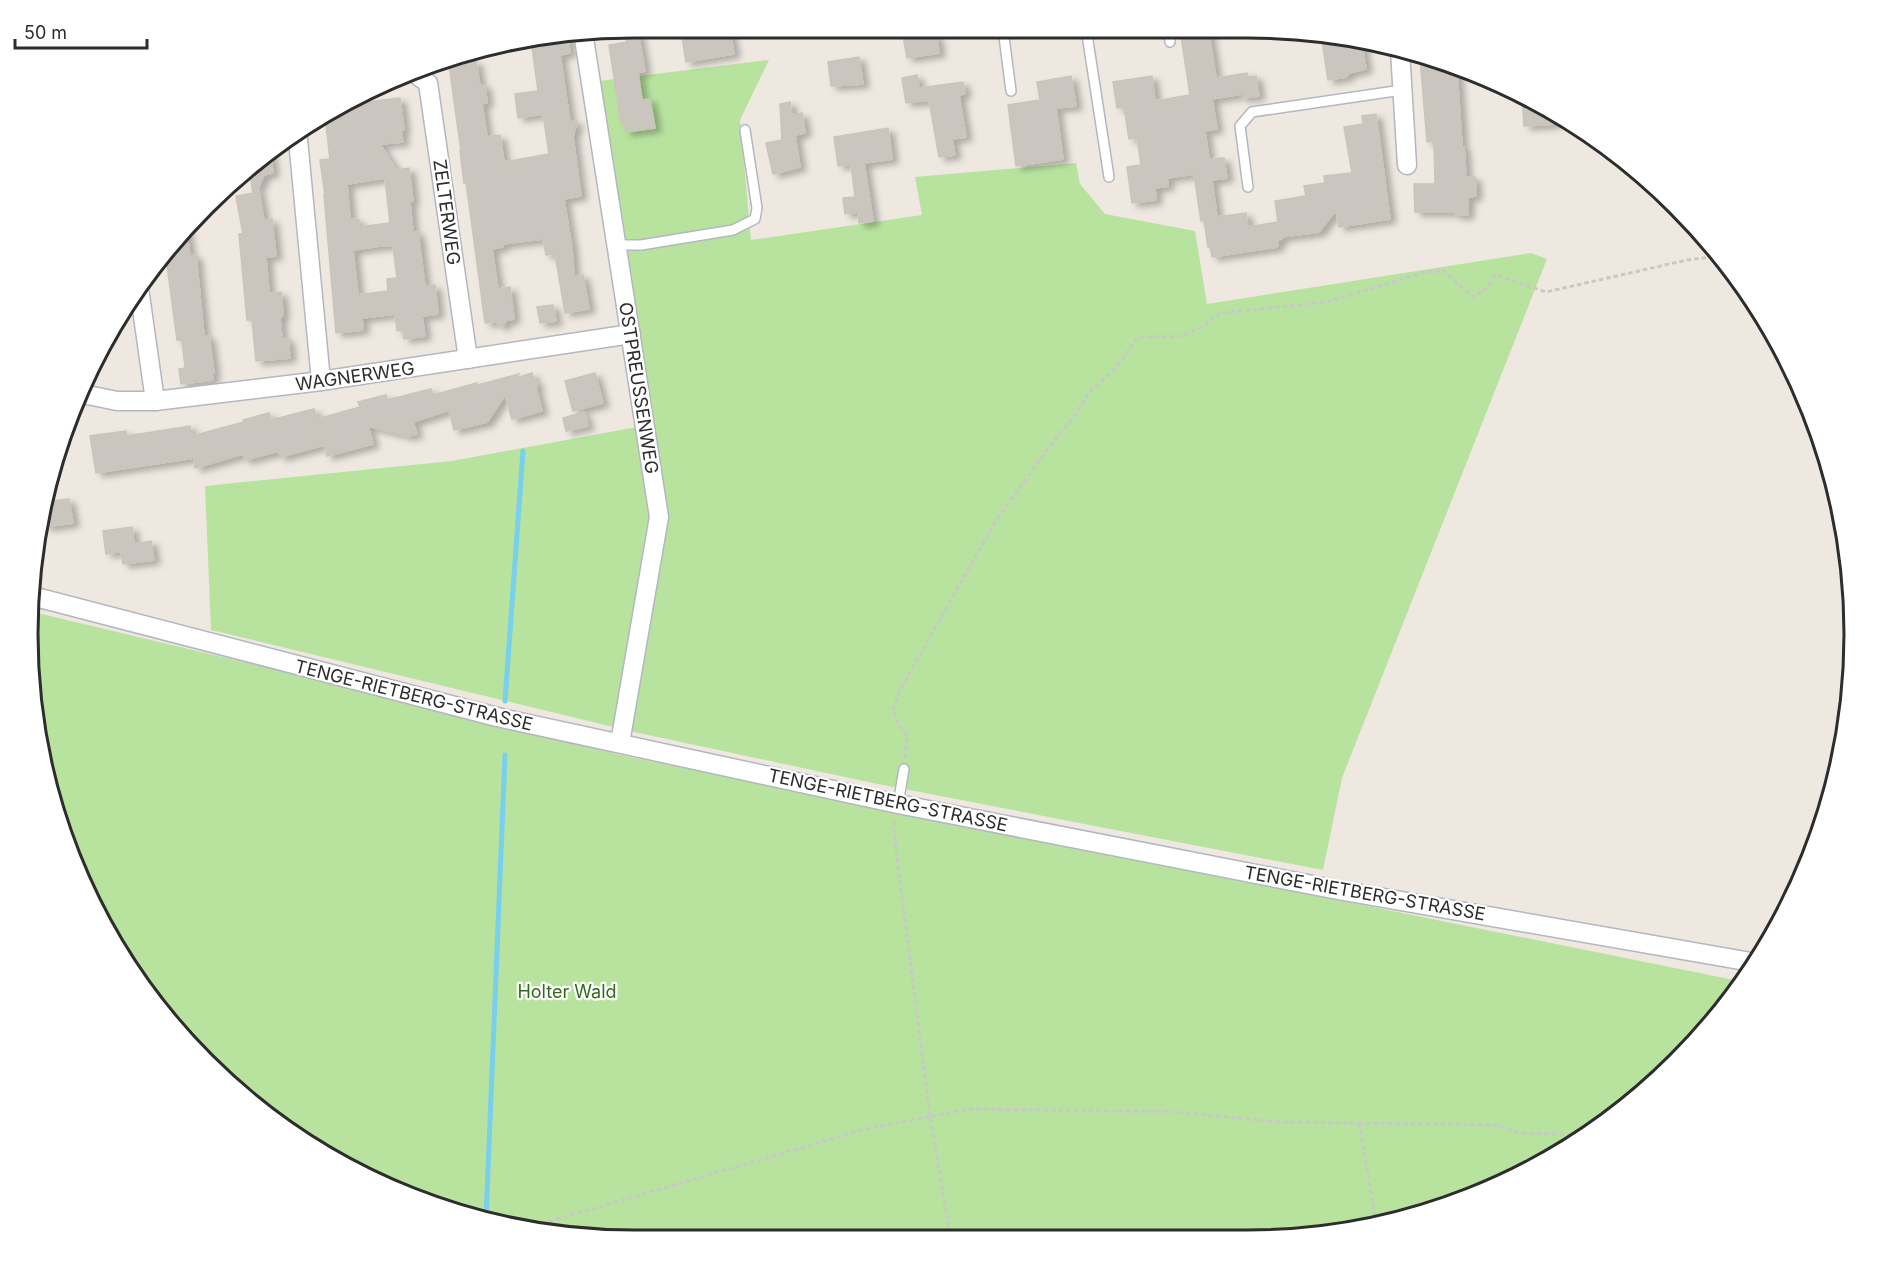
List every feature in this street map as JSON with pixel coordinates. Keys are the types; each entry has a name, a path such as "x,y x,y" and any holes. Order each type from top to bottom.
{"street":[{"name":"OSTPREUSSENWEG","path":"584,40 659,517 620,743"},
{"path":"1400,58 1407,165"},
{"name":"ZELTERWEG","path":"420,78 428,84 468,359"},
{"path":"298,141 321,381"},
{"path":"141,299 154,401"},
{"name":"WAGNERWEG","path":"88,395 117,401 154,401 321,381 631,334"},
{"name":"TENGE-RIETBERG-STRASSE","path":"39,598 497,717 898,804 1338,890 1746,961"}],"lane":[{"path":"1004,38 1011,91"},
{"path":"1088,38 1109,177"},
{"path":"1169,38 1170,42"},
{"path":"1248,187 1240,126 1252,112 1402,90"},
{"path":"616,245 641,245 733,230 755,219 757,208 745,130"},
{"path":"898,804 904,769"}],"path":[{"path":"904,769 907,736 897,721 893,709 900,690 994,522 1070,422 1091,390 1114,371 1138,337 1181,336 1204,326 1220,313 1327,302 1425,272 1444,271 1473,297 1488,287 1495,275 1546,292 1687,260 1709,257"},
{"path":"898,804 894,829 930,1116 949,1230"},
{"path":"544,1223 868,1128 971,1109 1038,1108 1179,1112 1277,1122 1494,1125 1520,1133 1572,1135"},
{"path":"1359,1123 1375,1216"}],"green space":[{"path":"769,60 740,120 751,240 922,215 915,177 1076,163 1080,184 1105,214 1195,231 1207,304 1531,253 1547,259 1342,778 1323,870 873,783 634,732 211,630 205,486 452,461 653,424 599,81"},
{"name":"Holter Wald","path":"39,613 509,725 620,755 1733,980 1670,1056 1611,1107 1579,1130 1546,1151 1476,1185 1440,1199 1364,1219 1287,1229 1248,1230 634,1230 595,1229 518,1219 442,1199 370,1169 336,1151 271,1107 241,1082 212,1056 161,997 117,932 99,898 69,826 49,750 43,712 39,673"}],"building":[{"path":"626,38 639,38 645,71 638,72 642,100 650,99 655,128 626,132 624,122 621,123 609,45 627,42"},
{"path":"682,38 731,38 734,54 686,62"},
{"path":"903,38 937,38 939,53 907,58"},
{"path":"1181,38 1210,38 1216,78 1247,73 1248,77 1256,76 1259,96 1242,98 1242,94 1212,99 1217,129 1205,131 1209,159 1224,158 1227,178 1212,180 1217,217 1246,213 1248,227 1278,222 1275,201 1306,196 1304,186 1325,183 1324,176 1352,173 1344,127 1363,124 1362,116 1376,114 1390,219 1339,227 1336,210 1319,232 1281,237 1277,247 1212,257 1204,220 1201,221 1194,174 1167,178 1168,186 1155,188 1156,200 1132,203 1127,167 1141,165 1137,138 1129,139 1124,107 1117,108 1113,82 1152,76 1155,101 1190,95"},
{"path":"568,42 570,53 560,55 570,122 577,121 573,137 581,196 564,199 574,276 583,275 589,309 565,313 555,254 546,255 543,239 502,244 503,247 492,249 498,289 510,287 514,319 507,320 502,327 496,322 485,323 449,67 476,61 480,86 485,85 487,103 482,104 487,137 500,135 504,162 549,154 543,114 518,118 515,94 538,91 532,47"},
{"path":"1322,43 1363,49 1366,69 1349,73 1346,77 1328,80"},
{"path":"859,57 863,84 831,86 828,62"},
{"path":"1421,63 1457,76 1466,177 1475,177 1476,196 1468,197 1468,215 1455,215 1455,212 1415,212 1414,184 1435,184 1434,141 1427,142"},
{"path":"917,75 919,88 963,82 965,94 959,95 966,137 952,139 955,155 939,157 929,100 906,103 902,78"},
{"path":"1071,76 1076,106 1056,108 1063,159 1016,166 1008,105 1040,100 1037,82"},
{"path":"400,98 404,130 401,130 403,142 380,144 396,170 409,168 413,201 410,202 413,233 418,232 425,286 435,285 438,314 422,316 425,336 404,339 403,330 397,331 395,314 362,318 363,330 336,333 320,160 330,159 326,123 364,102","holes":["385,178 390,223 359,227 359,220 350,219 347,184","393,246 397,278 387,279 388,291 358,295 353,250"]},
{"path":"790,102 792,115 802,113 805,133 795,135 800,167 773,174 766,143 782,140 780,104"},
{"path":"1523,105 1555,123 1555,124 1524,126"},
{"path":"888,128 892,159 864,163 873,221 859,223 858,212 845,214 843,198 855,197 851,164 838,166 834,137"},
{"path":"271,161 273,173 264,175 256,193 259,192 264,221 272,219 276,256 266,257 269,293 281,292 282,339 288,338 290,358 256,361 252,320 247,320 239,234 243,234 236,196 253,193 251,178"},
{"path":"188,239 190,256 196,255 204,336 209,336 213,380 181,384 179,369 185,368 182,340 177,340 167,264"},
{"path":"553,305 556,321 540,323 537,307"},
{"path":"532,373 534,381 538,383 536,388 542,411 512,419 505,395 487,422 454,430 449,410 413,422 417,434 408,436 368,426 373,444 327,456 324,445 280,457 279,451 245,460 243,454 195,468 194,458 96,473 90,436 126,431 127,436 190,426 192,436 269,413 271,420 314,409 317,419 360,407 358,402 386,395 387,400 431,389 433,395 477,383 478,385 519,374 517,378"},
{"path":"595,373 603,403 573,411 565,381"},
{"path":"584,412 588,426 566,431 563,418"},
{"path":"69,499 73,523 48,527 53,501"},
{"path":"132,527 134,544 151,541 154,560 123,564 121,551 106,554 103,531"}],"waterway":[{"path":"505,701 523,451"},
{"path":"486,1211 505,755"}]}
